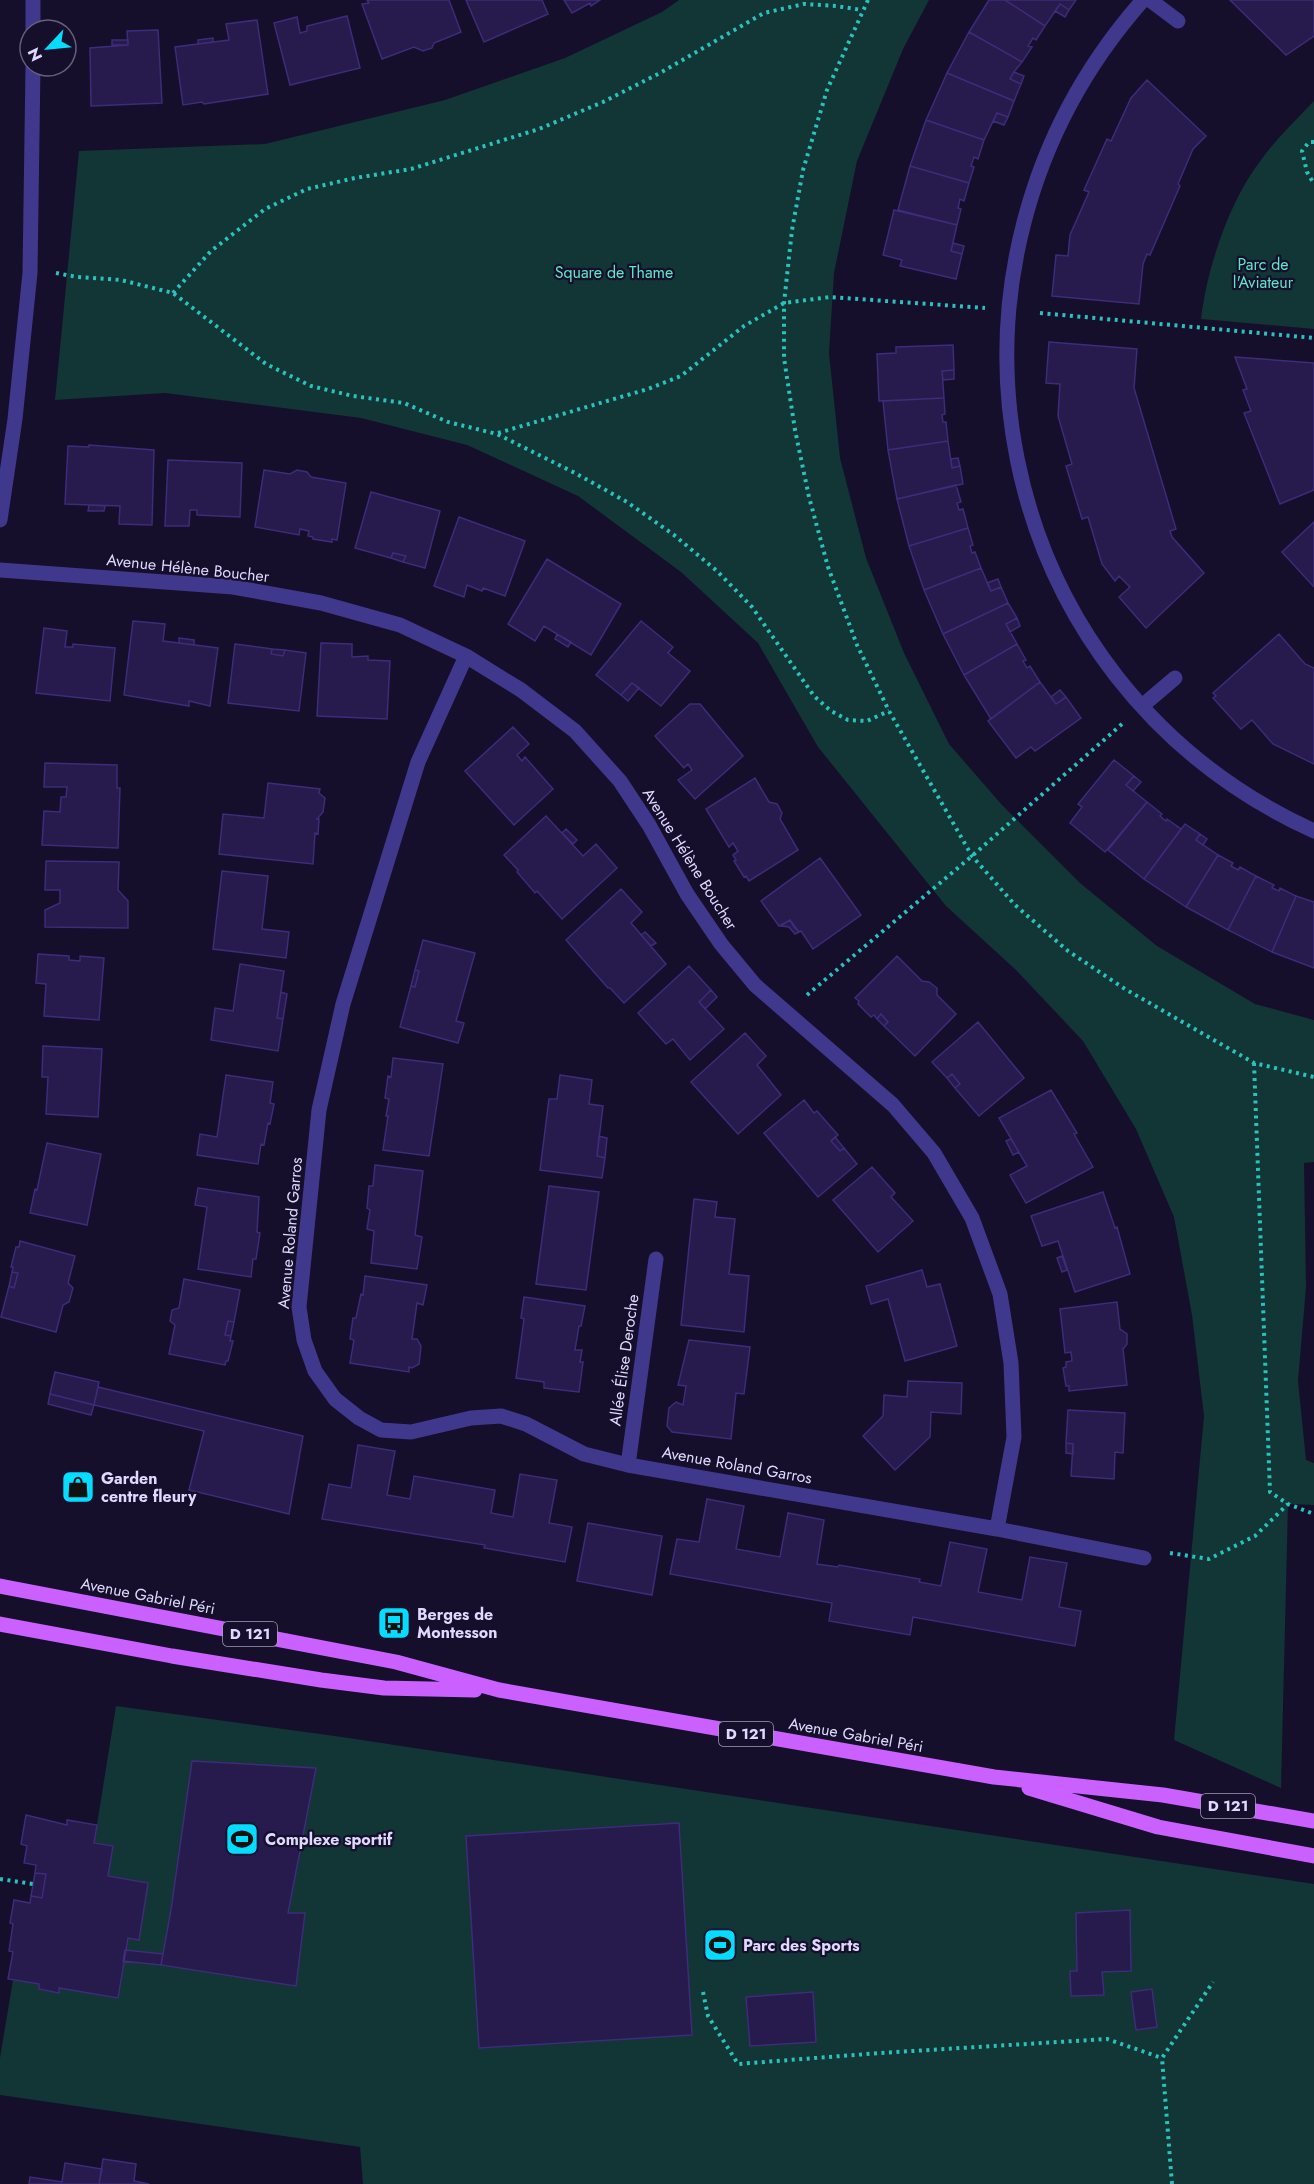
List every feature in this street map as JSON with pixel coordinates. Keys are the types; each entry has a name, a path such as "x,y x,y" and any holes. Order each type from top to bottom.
{"main road":[{"name":"Avenue Gabriel Péri","path":"0,1586 396,1662 499,1690 994,1777 1162,1795 1314,1821"},
{"name":"Avenue Gabriel Péri","path":"0,1624 172,1656 331,1681 384,1688 499,1690"},
{"name":"Avenue Gabriel Péri","path":"994,1777 1158,1827 1311,1854"}],"street":[{"path":"33,0 33,18"},
{"path":"1143,0 1111,38 1088,72 1053,136 1036,178 1015,256 1008,310 1006,368 1012,434 1035,526 1049,562 1081,624 1122,683 1183,747 1208,768 1268,808 1314,831"},
{"path":"1150,0 1178,21"},
{"path":"0,520 15,419 30,273 33,78"},
{"name":"Avenue Hélène Boucher","path":"0,570 233,587 321,603 400,625 466,656 521,690 575,730 620,781 649,825 687,894 721,944 756,985 893,1105 934,1153 972,1218 1000,1294 1011,1363 1014,1437 997,1529"},
{"name":"Avenue Roland Garros","path":"466,656 418,762 343,1004 320,1110 299,1307 304,1340 315,1371 335,1399 359,1418 381,1430 411,1432 471,1418 501,1416 526,1424 584,1454 628,1465 1144,1557"},
{"path":"1142,706 1175,678"},
{"name":"Allée Élise Deroche","path":"628,1465 656,1259"}],"path":[{"path":"868,0 827,90 803,170 792,230 784,303 784,358 795,430 809,497 828,567 857,645 889,711 972,855 1015,904 1068,951 1125,989 1254,1063 1314,1077"},
{"path":"173,293 211,251 265,209 307,189 411,169 539,129 603,102 660,73 764,13 804,4 862,10"},
{"path":"1314,142 1309,142 1302,151 1314,184"},
{"path":"58,273 77,277 122,280 173,293 266,364 311,387 353,396 404,402 448,422 497,434 627,502 674,535 717,571 752,607 814,696 831,711 848,720 867,721 889,711"},
{"path":"497,434 648,389 681,376 744,326 784,303 830,297 1008,310 1314,338"},
{"path":"786,1013 972,855 1142,706"},
{"path":"1254,1063 1270,1492 1288,1504 1314,1514"},
{"path":"1144,1557 1162,1552 1209,1559 1255,1536 1288,1504"},
{"path":"0,1879 33,1884"},
{"path":"1172,2184 1162,2058 1213,1982"},
{"path":"703,1992 708,2016 738,2064 1107,2039 1162,2058"}],"green space":[{"name":"Square de Thame","path":"679,0 929,0 903,49 857,161 834,273 829,353 840,458 866,558 904,653 949,744 1002,805 1080,883 1157,946 1255,1004 1314,1020 1314,1162 1304,1163 1306,1287 1298,1381 1306,1460 1314,1463 1314,1505 1288,1504 1281,1788 1174,1740 1204,1416 1192,1315 1174,1217 1136,1129 1083,1041 1016,970 946,906 818,747 758,643 681,572 578,496 467,445 361,418 165,393 55,400 79,151 265,144 445,100 565,58 662,12"},
{"name":"Parc de l'Aviateur","path":"1314,101 1314,329 1201,319 1214,257 1239,195 1267,152"},
{"name":"Parc des Sports","path":"116,1706 342,1737 1314,1884 1314,2184 363,2184 360,2147 0,2095 0,2058 13,1980 39,1984 39,1989 58,1993 59,1988 117,1998 128,1938 139,1939 148,1883 108,1876 113,1846 94,1843"}],"building":[{"path":"367,0 449,0 461,32 434,43 432,48 423,51 414,47 382,59 362,4 369,3"},
{"path":"466,0 542,0 548,14 484,42"},
{"path":"564,0 600,0 572,13"},
{"path":"989,0 1005,0 1045,26 1036,40 1033,38 1028,46 1032,47 1022,62 969,32"},
{"path":"1005,0 1076,0 1069,10 1060,4 1045,26"},
{"path":"1230,0 1314,0 1314,36 1286,55"},
{"path":"1060,4 1069,10 1065,17 1055,11"},
{"path":"347,16 360,68 290,85 274,23 297,17 300,33 307,31 307,26"},
{"path":"257,20 268,94 183,105 175,47 229,40 226,24"},
{"path":"158,30 162,103 91,106 90,48 128,45 127,31"},
{"path":"969,32 1022,62 1010,79 1021,84 1014,101 947,73"},
{"path":"213,38 213,42 198,44 198,40"},
{"path":"112,40 128,40 128,45 112,45"},
{"path":"1014,72 1024,76 1021,84 1010,79"},
{"path":"947,73 1014,101 1008,117 997,113 984,140 926,120"},
{"path":"1147,80 1206,136 1193,149 1178,184 1180,186 1150,255 1147,254 1143,264 1139,304 1052,296 1056,255 1068,256 1070,235 1089,192 1084,190 1107,139 1111,141 1131,98"},
{"path":"997,113 1008,117 1004,125 993,121"},
{"path":"926,120 984,140 978,159 974,157 971,166 974,167 969,183 910,166"},
{"path":"910,166 969,183 964,201 960,199 958,208 961,209 957,225 898,210"},
{"path":"894,210 957,225 951,251 962,254 956,279 900,266 902,260 883,255"},
{"path":"953,243 964,246 962,254 951,251"},
{"path":"1049,342 1137,349 1134,388 1176,529 1170,531 1172,537 1204,573 1146,628 1119,597 1130,587 1119,576 1115,581 1102,564 1088,517 1082,519 1066,466 1072,464 1058,416 1060,384 1046,383"},
{"path":"953,345 954,370 942,371 944,398 879,401 877,354 896,353 896,347"},
{"path":"1235,357 1314,363 1314,490 1280,504 1244,413 1251,411 1243,390 1247,389"},
{"path":"954,370 954,379 943,380 942,371"},
{"path":"944,398 945,414 942,415 943,422 946,422 948,441 888,450 883,401"},
{"path":"948,441 952,468 960,466 963,484 897,499 888,450"},
{"path":"89,445 154,450 152,525 119,524 120,506 65,504 68,446 89,447"},
{"path":"958,458 960,466 952,468 951,459"},
{"path":"168,460 242,463 240,517 197,515 197,510 190,510 189,526 165,526"},
{"path":"264,470 290,474 297,470 307,472 311,477 346,483 337,540 332,539 332,542 313,539 308,536 309,531 300,529 299,535 255,527"},
{"path":"956,485 961,502 957,503 959,510 963,509 968,528 909,546 897,499"},
{"path":"371,492 440,511 425,568 403,562 406,556 393,553 391,558 355,548"},
{"path":"89,505 105,506 104,511 88,511"},
{"path":"459,517 525,541 505,596 467,585 464,597 434,586"},
{"path":"1314,522 1314,587 1282,552"},
{"path":"968,528 973,545 970,546 972,553 975,552 981,568 924,590 909,546"},
{"path":"393,553 406,556 403,562 391,558"},
{"path":"547,559 621,604 591,655 544,626 535,641 508,624"},
{"path":"981,568 991,591 1001,587 1008,603 943,634 924,590"},
{"path":"998,579 1001,587 991,591 987,583"},
{"path":"1008,603 1017,618 1006,624 1017,644 964,675 943,634"},
{"path":"1017,618 1020,626 1010,632 1006,624"},
{"path":"133,621 165,624 163,641 218,648 210,706 189,701 189,706 124,695"},
{"path":"641,621 673,647 668,653 690,671 661,706 632,683 621,695 596,675"},
{"path":"44,628 67,631 65,647 73,647 73,644 115,648 110,701 36,693"},
{"path":"557,634 571,642 568,647 555,639"},
{"path":"1279,634 1305,664 1314,668 1314,764 1273,744 1252,720 1241,729 1213,698 1216,696 1213,693"},
{"path":"179,638 194,640 194,645 179,643"},
{"path":"321,643 352,644 352,657 368,656 368,660 390,661 387,719 317,716"},
{"path":"235,644 272,649 271,654 283,656 285,650 306,653 299,711 228,703"},
{"path":"1017,644 1026,660 1023,661 1027,668 1030,666 1040,682 991,719 964,675"},
{"path":"272,649 285,650 283,656 271,654"},
{"path":"1040,682 1056,704 1066,697 1081,718 1035,751 1031,747 1016,758 988,721"},
{"path":"632,683 639,688 628,701 621,695"},
{"path":"1060,690 1066,697 1056,704 1051,697"},
{"path":"690,704 700,704 743,756 695,799 678,780 692,770 688,764 684,768 655,736"},
{"path":"513,727 529,744 517,755 522,761 525,757 553,789 514,825 465,771"},
{"path":"1114,760 1134,776 1126,785 1147,802 1105,852 1070,823 1082,807 1078,804"},
{"path":"45,763 117,765 117,788 120,788 118,848 42,845 44,811 60,812 61,797 66,797 67,787 44,787"},
{"path":"1134,776 1141,782 1133,791 1126,785"},
{"path":"755,778 769,802 777,804 782,813 780,819 798,850 749,881 734,861 736,860 733,855 738,851 733,843 729,847 706,809"},
{"path":"268,783 320,789 319,793 325,798 323,812 317,819 319,819 318,834 315,833 313,864 219,854 223,814 264,818"},
{"path":"1147,802 1162,814 1160,816 1166,821 1167,819 1181,829 1144,879 1108,850"},
{"path":"546,816 583,856 596,844 617,868 562,919 537,891 535,893 504,855"},
{"path":"1185,824 1200,834 1196,840 1218,855 1186,907 1144,879"},
{"path":"566,829 577,840 573,844 562,833"},
{"path":"1200,834 1207,839 1203,845 1196,840"},
{"path":"1218,855 1233,863 1231,866 1238,870 1240,867 1256,876 1228,930 1186,907"},
{"path":"820,858 861,915 813,949 790,920 779,926 761,901"},
{"path":"46,861 119,862 118,890 128,901 128,928 45,927 45,910 60,903 60,890 45,890"},
{"path":"222,871 268,876 262,929 289,932 286,958 213,949"},
{"path":"1256,876 1274,885 1272,888 1279,891 1280,888 1296,896 1272,952 1228,930"},
{"path":"621,889 642,912 631,923 666,964 624,1003 566,940"},
{"path":"1296,896 1314,902 1314,968 1272,952"},
{"path":"790,920 799,932 795,934 789,927 781,926"},
{"path":"645,932 656,943 651,946 641,935"},
{"path":"423,940 475,953 456,1021 464,1023 458,1043 400,1027 411,986 415,987 419,971 415,970"},
{"path":"38,954 69,956 69,960 80,961 80,956 104,958 99,1020 44,1016 46,984 36,983"},
{"path":"897,956 922,981 929,982 937,988 937,995 956,1014 915,1056 884,1026 888,1022 881,1014 877,1019 874,1015 871,1017 855,998"},
{"path":"240,964 284,971 277,1018 283,1019 278,1051 211,1040 215,1008 233,1011"},
{"path":"689,966 711,990 699,1002 724,1029 690,1060 673,1039 666,1044 638,1013"},
{"path":"415,970 419,971 415,987 411,986"},
{"path":"711,990 717,997 705,1009 699,1002"},
{"path":"281,992 287,994 283,1019 277,1018"},
{"path":"881,1014 888,1022 884,1026 877,1019"},
{"path":"978,1022 1024,1078 979,1116 955,1088 960,1084 952,1074 947,1078 932,1062"},
{"path":"745,1033 766,1056 757,1065 781,1095 738,1134 691,1082"},
{"path":"43,1046 102,1049 98,1117 46,1114 48,1077 42,1077"},
{"path":"393,1058 443,1064 429,1156 383,1150 389,1099 385,1098"},
{"path":"952,1074 960,1084 955,1088 947,1078"},
{"path":"226,1075 273,1082 270,1103 274,1104 264,1145 261,1144 258,1164 197,1155 200,1134 217,1137"},
{"path":"560,1075 592,1080 589,1104 603,1106 597,1156 605,1158 602,1178 540,1170 549,1099 557,1099"},
{"path":"1051,1090 1077,1133 1074,1134 1093,1167 1026,1203 1010,1175 1027,1166 999,1118"},
{"path":"804,1100 814,1113 817,1111 838,1135 831,1141 840,1151 844,1148 857,1164 818,1197 764,1133"},
{"path":"599,1136 607,1138 605,1158 597,1156"},
{"path":"835,1137 844,1148 840,1151 831,1141"},
{"path":"1011,1139 1019,1152 1013,1155 1006,1141"},
{"path":"47,1143 101,1154 87,1225 30,1213"},
{"path":"375,1165 423,1171 415,1235 422,1237 417,1269 371,1263 374,1231 367,1229 370,1210 367,1208 369,1186 373,1186"},
{"path":"872,1167 895,1193 891,1197 913,1221 878,1252 833,1200"},
{"path":"549,1186 599,1192 586,1290 536,1284"},
{"path":"198,1188 259,1197 257,1232 260,1233 251,1277 198,1269 207,1207 195,1205"},
{"path":"1103,1192 1115,1228 1117,1227 1130,1274 1075,1292 1058,1241 1042,1246 1031,1216"},
{"path":"694,1199 717,1202 715,1217 735,1219 729,1274 749,1276 744,1332 681,1325"},
{"path":"20,1241 75,1256 68,1283 73,1288 69,1302 63,1305 56,1332 1,1317 9,1286 14,1288 18,1273 12,1272 13,1267 11,1267 16,1247 19,1247"},
{"path":"1062,1256 1067,1270 1062,1272 1057,1258"},
{"path":"922,1270 927,1287 940,1284 957,1346 905,1361 888,1299 871,1304 866,1286"},
{"path":"12,1272 18,1273 14,1288 9,1286"},
{"path":"365,1276 427,1285 423,1305 417,1303 412,1339 417,1339 421,1346 419,1364 412,1368 409,1367 409,1372 350,1363 354,1340 350,1339 353,1318 356,1318 361,1294 363,1295"},
{"path":"184,1279 240,1290 234,1322 228,1321 225,1335 231,1336 230,1341 233,1341 225,1365 169,1354 175,1325 170,1321 172,1310 179,1308"},
{"path":"524,1297 585,1306 575,1350 582,1350 580,1362 583,1362 579,1392 544,1388 544,1382 516,1378 524,1319 521,1318"},
{"path":"1117,1302 1120,1329 1127,1334 1127,1344 1123,1349 1127,1385 1069,1391 1063,1368 1066,1367 1066,1362 1072,1361 1071,1352 1065,1353 1060,1309"},
{"path":"228,1321 234,1322 231,1336 225,1335"},
{"path":"689,1340 750,1347 744,1394 736,1393 731,1439 672,1432 667,1426 669,1408 676,1402 683,1405 686,1386 678,1385"},
{"path":"55,1372 99,1382 94,1405 50,1394"},
{"path":"908,1381 962,1383 961,1414 931,1412 930,1437 895,1470 863,1436 883,1416 884,1395 907,1397"},
{"path":"98,1387 303,1436 289,1514 189,1490 204,1431 94,1405"},
{"path":"50,1394 94,1405 91,1415 48,1404"},
{"path":"1068,1410 1125,1413 1123,1453 1115,1452 1114,1479 1071,1476 1073,1444 1066,1443"},
{"path":"1066,1443 1073,1444 1073,1454 1066,1453"},
{"path":"358,1445 395,1451 387,1495 410,1499 414,1476 495,1490 491,1513 513,1517 520,1474 557,1480 549,1523 572,1527 565,1562 484,1548 485,1545 322,1519 329,1484 351,1488"},
{"path":"707,1499 744,1506 736,1549 780,1557 788,1513 824,1520 817,1564 838,1567 839,1565 920,1579 919,1582 941,1586 950,1542 987,1549 978,1592 1022,1600 1030,1557 1067,1563 1059,1607 1081,1611 1075,1646 913,1617 910,1635 829,1621 832,1603 670,1574 677,1539 699,1542"},
{"path":"588,1523 662,1536 652,1595 577,1581"},
{"name":"Complexe sportif","path":"192,1761 316,1768 288,1913 305,1913 296,1986 161,1965"},
{"path":"26,1815 67,1825 67,1820 97,1825 94,1843 113,1846 108,1876 148,1883 139,1940 128,1938 118,1998 59,1988 59,1993 39,1989 39,1984 8,1979 13,1952 9,1951 14,1900 30,1903 31,1896 42,1898 46,1874 35,1873 36,1865 24,1863 27,1846 21,1844"},
{"path":"679,1823 692,2035 479,2048 466,1836"},
{"path":"35,1873 46,1874 42,1898 31,1896"},
{"path":"1130,1910 1131,1971 1102,1972 1104,1995 1071,1996 1070,1971 1077,1971 1076,1913"},
{"path":"125,1950 163,1954 161,1965 123,1961"},
{"path":"1152,1989 1157,2027 1136,2030 1131,1992"},
{"path":"813,1992 816,2042 750,2046 746,1997"},
{"path":"103,2159 136,2164 134,2181 149,2184 99,2184"},
{"path":"65,2163 102,2169 99,2184 29,2184 30,2177 62,2182"}],"place":[{"name":"Garden centre fleury","path":"78,1487"},
{"name":"Berges de Montesson","path":"394,1623"},
{"name":"Complexe sportif","path":"242,1839"},
{"name":"Parc des Sports","path":"720,1945"}]}
